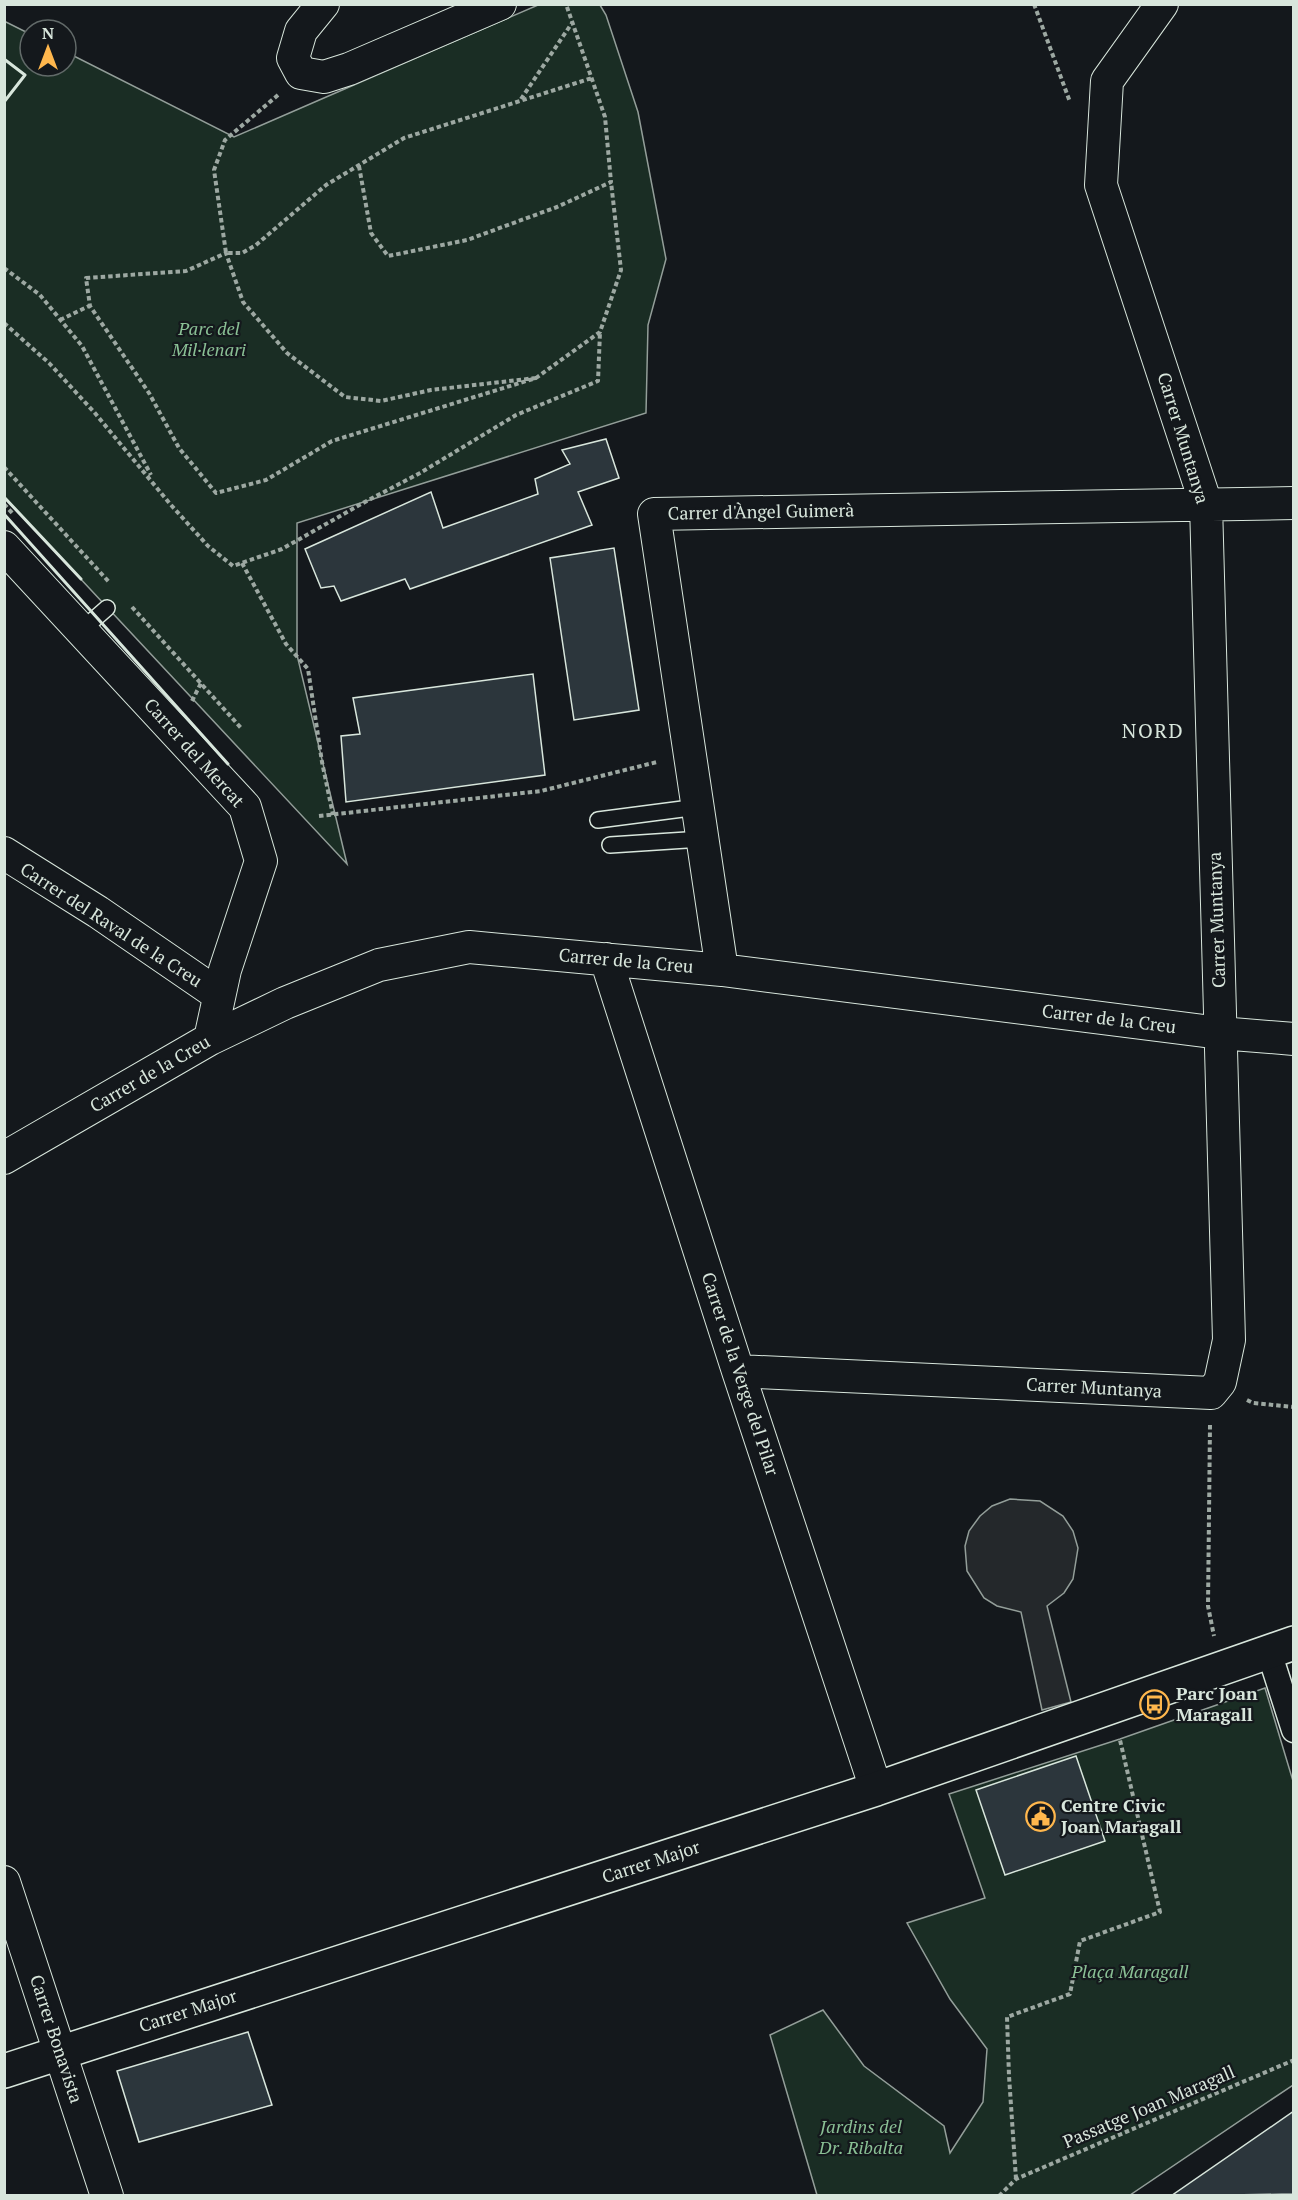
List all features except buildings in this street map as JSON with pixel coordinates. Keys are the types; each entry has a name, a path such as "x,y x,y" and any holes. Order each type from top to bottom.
{"street":[{"path":"323,4 301,31 293,58 302,73 324,77 349,69 500,4"},
{"name":"Carrer Muntanya","path":"738,1371 1211,1393 1220,1382 1229,1340 1206,504 1101,185 1107,81 1162,4"},
{"name":"Carrer d'Àngel Guimerà","path":"722,970 654,514 1293,503"},
{"name":"Carrer del Mercat","path":"4,547 245,807 261,861 225,970 210,1039"},
{"name":"Carrer del Raval de la Creu","path":"4,853 98,912 219,995"},
{"name":"Carrer de la Creu","path":"4,1158 210,1039 285,1003 379,965 469,947 722,970 1220,1034 1293,1039"},
{"name":"Carrer de la Verge del Pilar","path":"606,959 738,1371 876,1789"},
{"path":"1281,1648 1293,1730"},
{"name":"Carrer Major","path":"4,2071 876,1789 1281,1648"},
{"name":"Carrer Bonavista","path":"4,1882 107,2196"}],"lane":[{"path":"82,630 106,609"},
{"path":"598,820 698,807"},
{"path":"610,845 702,839"}],"path":[{"path":"4,323 64,379 208,546 233,566 282,549 363,502 420,473 516,415 598,381 600,332 621,270 605,117 566,4"},
{"path":"1034,4 1074,111"},
{"path":"521,100 572,23"},
{"path":"302,73 225,140 214,170 226,253 243,302 287,353 345,397 381,401 431,390 536,378"},
{"path":"592,78 404,138 326,185 256,245 242,253 226,253 186,271 86,278 90,306 149,393 178,448 216,493 266,480 332,441 536,378 600,332"},
{"path":"359,166 371,233 388,256 467,240 556,207 611,182"},
{"path":"4,268 40,295 82,346 157,486"},
{"path":"60,320 90,306"},
{"path":"242,563 286,644 308,669 322,762 333,815"},
{"path":"189,708 201,683"},
{"path":"319,816 541,791 690,754"},
{"path":"1211,1393 1208,1606 1222,1669"},
{"path":"1253,1403 1293,1407"},
{"path":"999,2196 1016,2179 1007,2017 1070,1994 1080,1941 1160,1912 1120,1739 1110,1707"},
{"name":"Passatge Joan Maragall","path":"1016,2179 1293,2060"}],"green space":[{"name":"Parc del Mil·lenari","path":"538,5 600,5 606,15 638,112 666,259 648,325 646,413 297,523 297,655 347,864 5,498 4,21 18,28 18,78 78,78 78,58 234,137"},
{"name":"Plaça Maragall","path":"1265,1688 1293,1781 1293,2085 1130,2195 817,2195 770,2035 823,2010 864,2066 944,2126 950,2153 983,2102 987,2049 950,1999 907,1923 985,1898 949,1794 1120,1739"}],"shaded area":[{"path":"1010,1499 1040,1501 1063,1516 1073,1531 1078,1548 1073,1579 1064,1593 1047,1606 1071,1702 1042,1710 1021,1612 997,1606 984,1598 967,1571 965,1546 969,1531 980,1516 992,1506"}],"wall":[{"path":"4,59 25,75 4,102"},
{"path":"4,497 81,579"},
{"path":"4,514 228,764"}],"place":[{"name":"Parc Joan Maragall","path":"1155,1704"},
{"name":"Centre Civic Joan Maragall","path":"1040,1816"}],"district":[{"name":"NORD","path":"1153,731"}],"park label":[{"name":"Jardins del Dr. Ribalta","path":"861,2137"}]}
